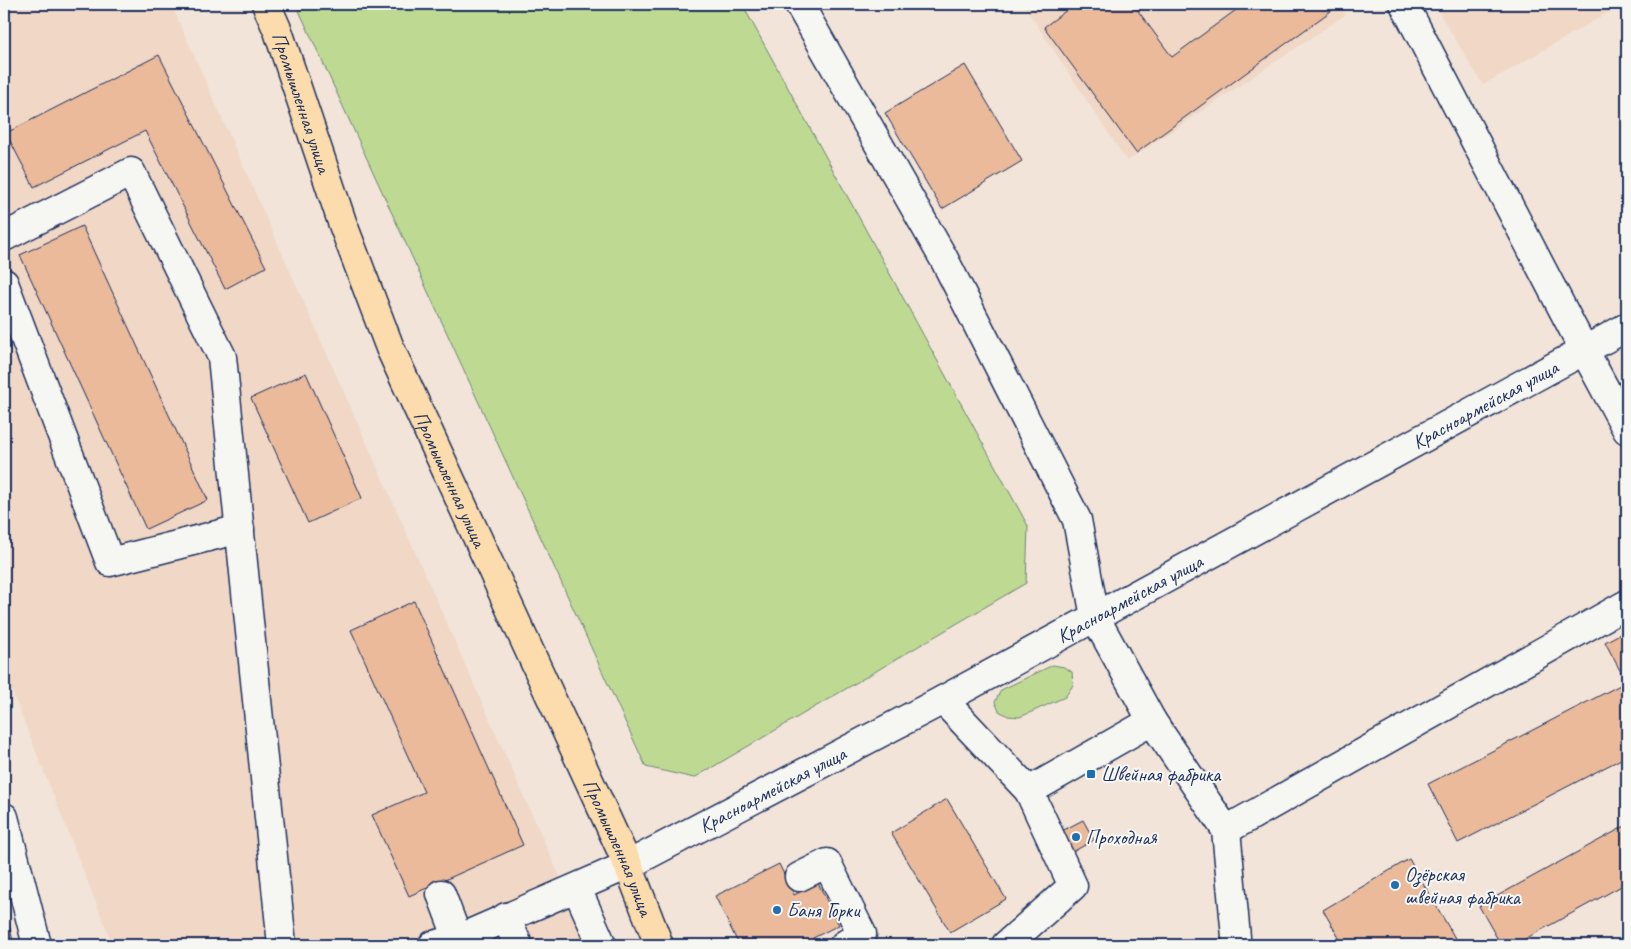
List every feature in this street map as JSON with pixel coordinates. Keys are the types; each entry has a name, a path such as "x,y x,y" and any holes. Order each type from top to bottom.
{"main road":[{"name":"Промышленная улица","path":"266,4 278,31 342,222 390,348 628,865 659,945"}],"street":[{"path":"799,4 944,259 1077,520 1095,617 1152,721 1226,830 1236,937"},
{"path":"1404,4 1627,430"},
{"path":"4,237 131,172 222,357 282,945"},
{"path":"4,283 110,562 240,529"},
{"name":"Красноармейская улица","path":"445,942 628,865 943,700 1627,327"},
{"path":"1226,830 1627,604"},
{"path":"943,700 1029,791 1073,886 1006,945"},
{"path":"1029,791 1152,721"},
{"path":"4,818 37,945"},
{"path":"799,876 826,863 862,934 844,945"},
{"path":"441,894 445,942"},
{"path":"582,900 602,945"},
{"path":"506,917 518,945"}],"shaded area":[{"path":"4,4 171,4 590,945 113,945 4,671"},
{"path":"1023,4 1344,4 1345,15 1127,161"},
{"path":"1434,4 1623,4 1483,85"}],"green space":[{"path":"296,4 742,4 1028,526 1026,583 694,778 646,767"},
{"path":"1053,665 1064,667 1072,672 1073,685 1065,697 1020,717 1008,716 999,711 995,702 1001,690"}],"building":[{"path":"1075,4 1133,4 1172,57 1244,4 1332,4 1335,8 1136,153 1044,27"},
{"path":"159,55 266,267 225,289 145,131 34,187 6,133"},
{"path":"965,65 1022,161 942,209 885,113"},
{"path":"82,226 208,500 146,529 20,255"},
{"path":"306,373 362,498 308,523 251,398"},
{"path":"414,601 523,845 409,896 372,815 424,792 351,630"},
{"path":"1627,630 1627,756 1458,843 1428,784 1626,682 1605,642"},
{"path":"947,799 1006,899 950,932 891,833"},
{"name":"Проходная","path":"1083,820 1094,840 1069,854 1058,833"},
{"path":"1627,825 1627,883 1514,945 1501,945 1479,906"},
{"name":"Озёрская швейная фабрика","path":"1409,859 1459,945 1343,945 1323,910"},
{"name":"Баня Горки","path":"779,864 794,895 818,883 839,925 813,938 816,945 739,945 715,896"},
{"path":"4,904 14,945 4,945"}],"place":[{"name":"Швейная фабрика","path":"1091,774"},
{"name":"Проходная","path":"1076,837"},
{"name":"Озёрская швейная фабрика","path":"1395,885"},
{"name":"Баня Горки","path":"777,910"}]}
